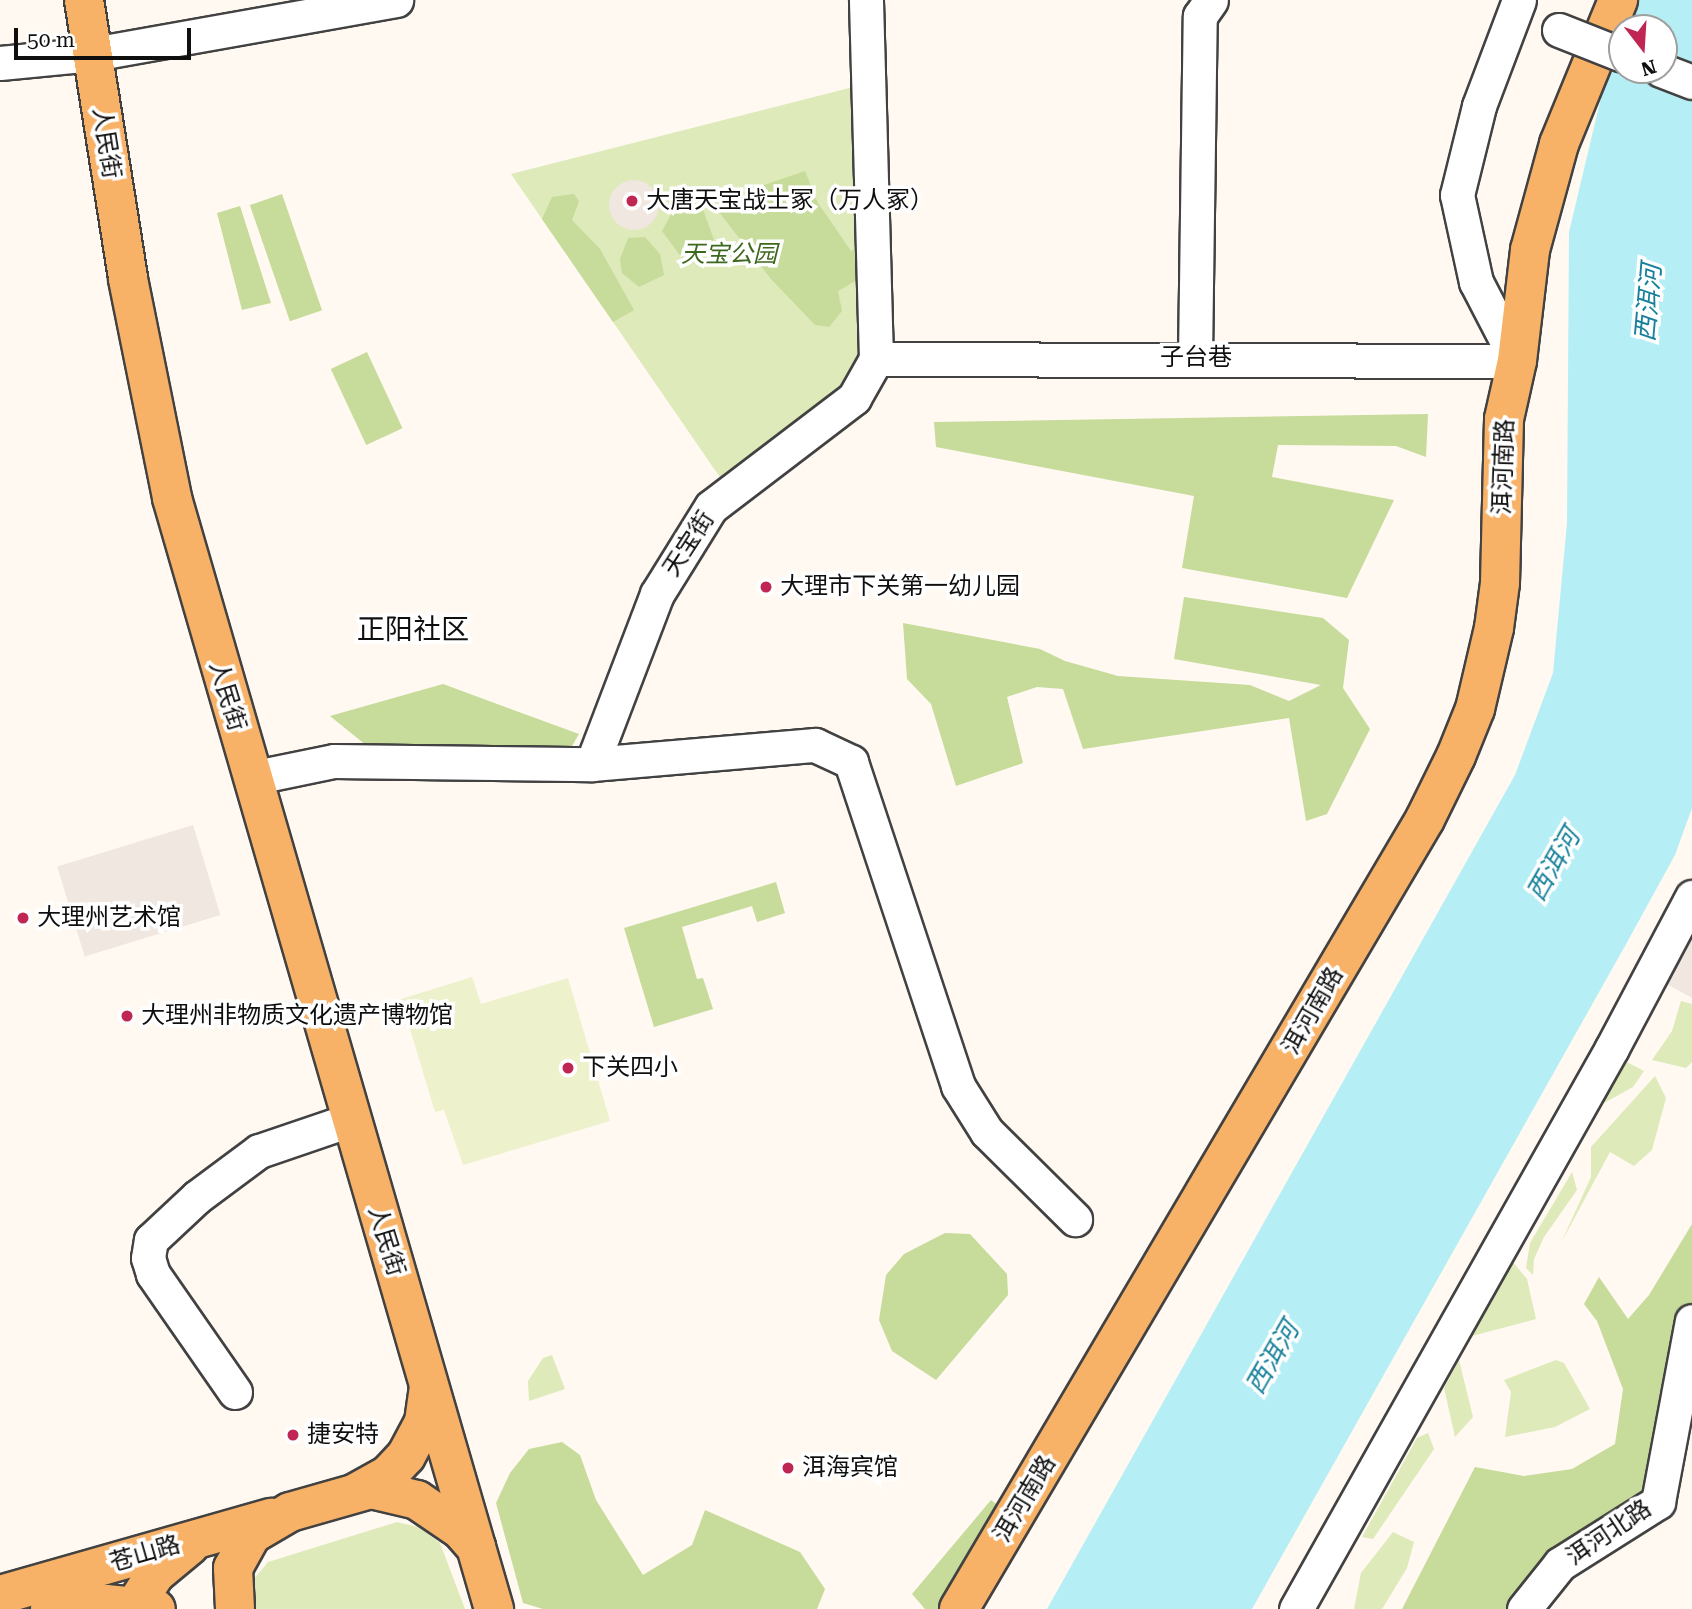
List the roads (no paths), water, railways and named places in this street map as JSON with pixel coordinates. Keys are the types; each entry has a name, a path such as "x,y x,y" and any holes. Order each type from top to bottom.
{"main road":[{"name":"人民街","path":"84,0 131,292 167,473 251,778 494,1609"},
{"name":"洱河南路","path":"959,1609 1425,819 1456,756 1475,709 1491,651 1500,583 1504,419 1517,361 1521,304 1541,205 1559,144 1618,0"},
{"name":"洱河南路","path":"989,1609 1447,830 1499,717 1515,656 1525,585 1529,420 1517,361"},
{"path":"357,1492 389,1474 411,1449 427,1409 427,1379"},
{"path":"235,1609 232,1577 240,1551 259,1528 290,1512 357,1492 378,1489 417,1500 451,1521 476,1547"},
{"name":"苍山路","path":"0,1595 290,1512"},
{"path":"50,1609 141,1608 163,1566 211,1535"}],"street":[{"path":"0,63 93,54 396,0"},
{"path":"866,0 876,359"},
{"path":"1195,357 1200,16 1211,0"},
{"path":"1517,361 1476,282 1457,195 1479,106 1517,6 1559,30 1608,49"},
{"name":"子台巷","path":"876,359 1195,357 1517,361"},
{"name":"天宝街","path":"592,764 657,594 711,506 853,398 876,359"},
{"path":"251,778 334,761 592,764 815,745 851,762 958,1086 987,1132 1076,1219"},
{"path":"1296,1609 1606,1058 1692,897"},
{"path":"235,1392 153,1274 148,1258 152,1240 197,1197 259,1151 350,1120"},
{"name":"洱河北路","path":"1524,1609 1560,1564 1658,1502 1692,1321"},
{"path":"1658,1502 1692,1474"}],"water":[{"name":"西洱河","path":"1630,0 1692,0 1692,808 1675,855 1252,1609 1047,1609 1515,775 1553,673 1567,523 1569,232 1608,68 1608,84 1678,84 1678,14 1628,14"}],"place":[{"name":"大唐天宝战士冢（万人冢）","path":"632,201"},
{"name":"大理市下关第一幼儿园","path":"766,587"},
{"name":"大理州艺术馆","path":"23,918"},
{"name":"大理州非物质文化遗产博物馆","path":"127,1016"},
{"name":"下关四小","path":"568,1068"},
{"name":"捷安特","path":"293,1435"},
{"name":"洱海宾馆","path":"788,1468"}],"district":[{"name":"正阳社区","path":"413,630"}],"park label":[{"name":"天宝公园","path":"729,255"}]}
